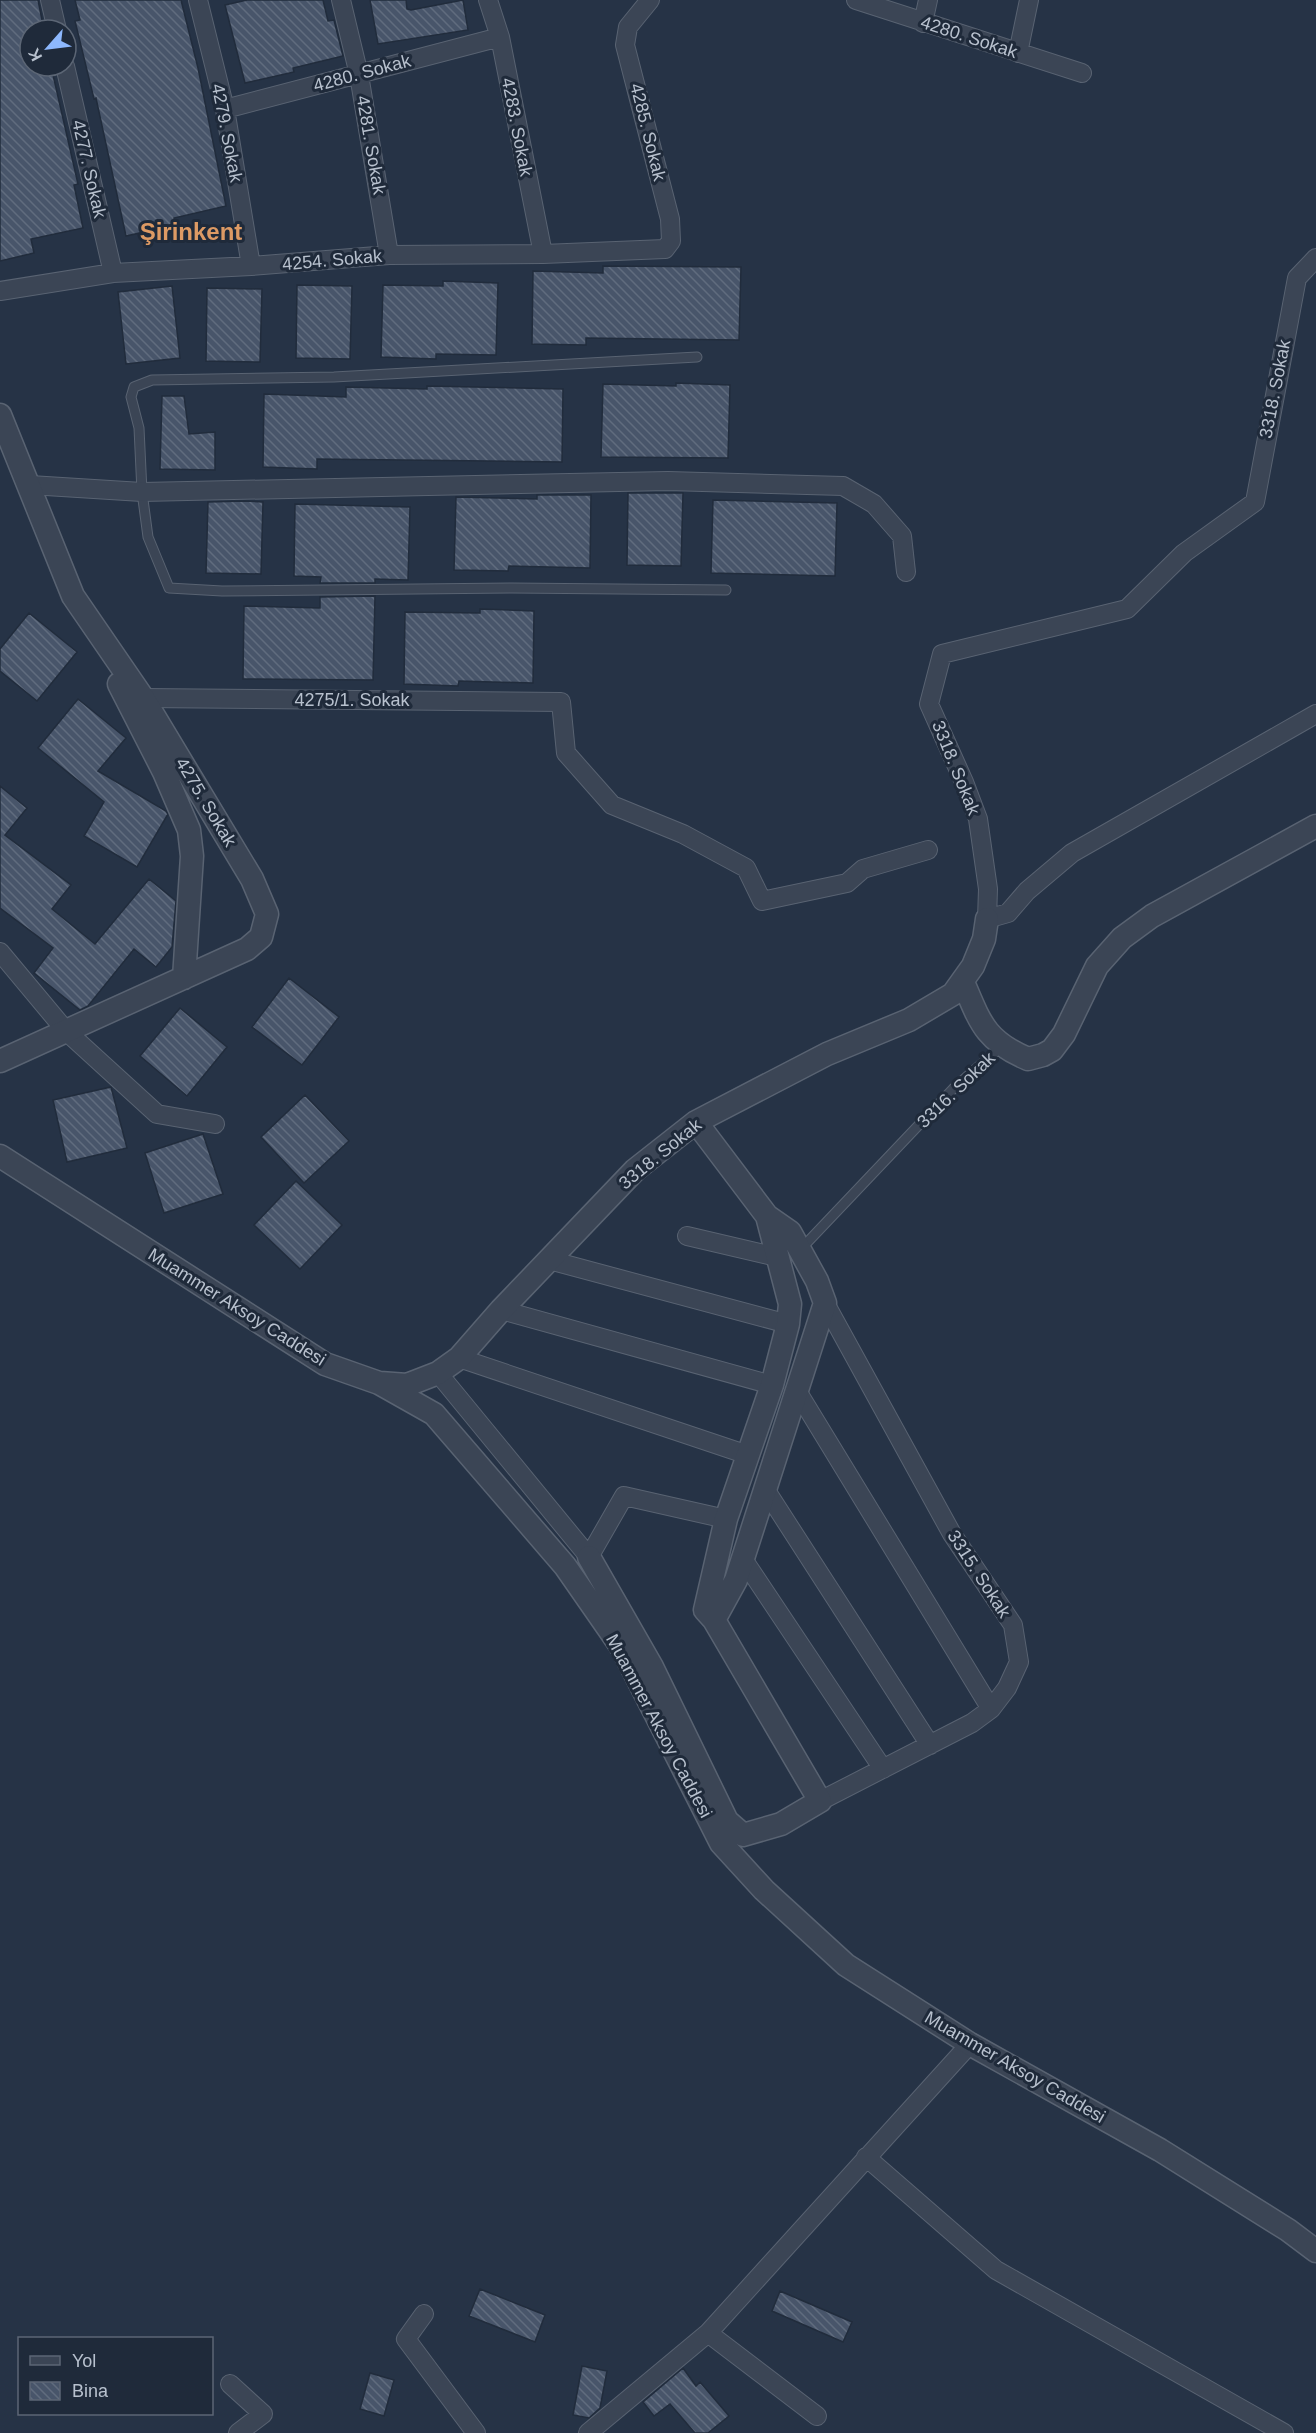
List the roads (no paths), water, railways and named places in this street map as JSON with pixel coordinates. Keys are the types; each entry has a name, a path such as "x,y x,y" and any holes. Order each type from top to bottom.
{"street":[{"path":"50,0 54,18"},
{"name":"4279. Sokak","path":"198,0 225,109 251,266"},
{"name":"4281. Sokak","path":"340,0 359,75 389,255"},
{"name":"4283. Sokak","path":"488,0 500,37 543,254"},
{"name":"4285. Sokak","path":"650,0 628,27 625,45 670,219 671,241 665,249"},
{"name":"4280. Sokak","path":"856,0 1082,73"},
{"path":"923,23 928,0"},
{"path":"1018,53 1029,0"},
{"name":"4280. Sokak","path":"225,109 500,37"},
{"name":"4277. Sokak","path":"68,78 113,273"},
{"name":"4254. Sokak","path":"0,291 113,273 251,266 389,255 543,254 665,249"},
{"name":"3318. Sokak","path":"379,1383 407,1385 438,1373 459,1358 501,1310 635,1170 696,1122 827,1054 909,1020 953,994 963,982 973,966 984,939 988,889 978,819 929,704 942,654 1127,609 1184,553 1254,502 1297,278 1316,258"},
{"name":"4275. Sokak","path":"0,415 73,596 143,698 252,879 267,914 261,937 247,949 0,1061"},
{"path":"30,485 142,492 668,481 843,486 874,504 902,536 906,572"},
{"path":"73,596 164,772 189,830 192,856 184,978"},
{"name":"4275/1. Sokak","path":"143,698 561,702 566,753 612,805 683,834 746,868 762,901 847,883 863,869 928,850"},
{"path":"987,919 1008,913 1027,891 1072,853 1316,714"},
{"name":"3316. Sokak","path":"1002,1046 1028,1059 1052,1050 1064,1034 1097,966 1122,938 1152,916 1316,826"},
{"path":"0,952 66,1031 157,1114 215,1124"},
{"path":"963,982 984,1027 993,1040 1002,1046"},
{"path":"696,1122 767,1216 790,1232 818,1281 825,1304 736,1580 714,1620"},
{"name":"Muammer Aksoy Caddesi","path":"0,1156 325,1364 379,1383 434,1414 565,1566 622,1648 721,1843 764,1890 846,1965 970,2044 1160,2150 1288,2230 1316,2251"},
{"path":"438,1373 589,1557 652,1667 728,1821 742,1835 781,1824 820,1801 714,1620 705,1610 726,1519 772,1385 788,1324 790,1304 767,1216"},
{"path":"687,1236 777,1257"},
{"path":"549,1260 788,1324"},
{"name":"3315. Sokak","path":"820,1801 972,1723 991,1709 1007,1689 1018,1662 1013,1625 952,1534 825,1304"},
{"path":"501,1310 772,1385"},
{"path":"459,1358 748,1455"},
{"path":"797,1391 991,1709"},
{"path":"765,1489 930,1745"},
{"path":"589,1557 624,1496 726,1519"},
{"path":"743,1559 883,1769"},
{"path":"588,2433 708,2333 970,2044"},
{"path":"866,2157 996,2270 1284,2433"},
{"path":"424,2314 406,2339 476,2433"},
{"path":"708,2333 817,2416"},
{"path":"230,2384 263,2414 238,2433"}],"lane":[{"path":"697,357 334,377 152,380 134,387 131,397 139,428 142,492 148,537 169,588 222,591 512,588 726,590"},
{"name":"3316. Sokak","path":"800,1250 953,1089 1002,1046"}],"district":[{"name":"Şirinkent","path":"191,231"}]}
